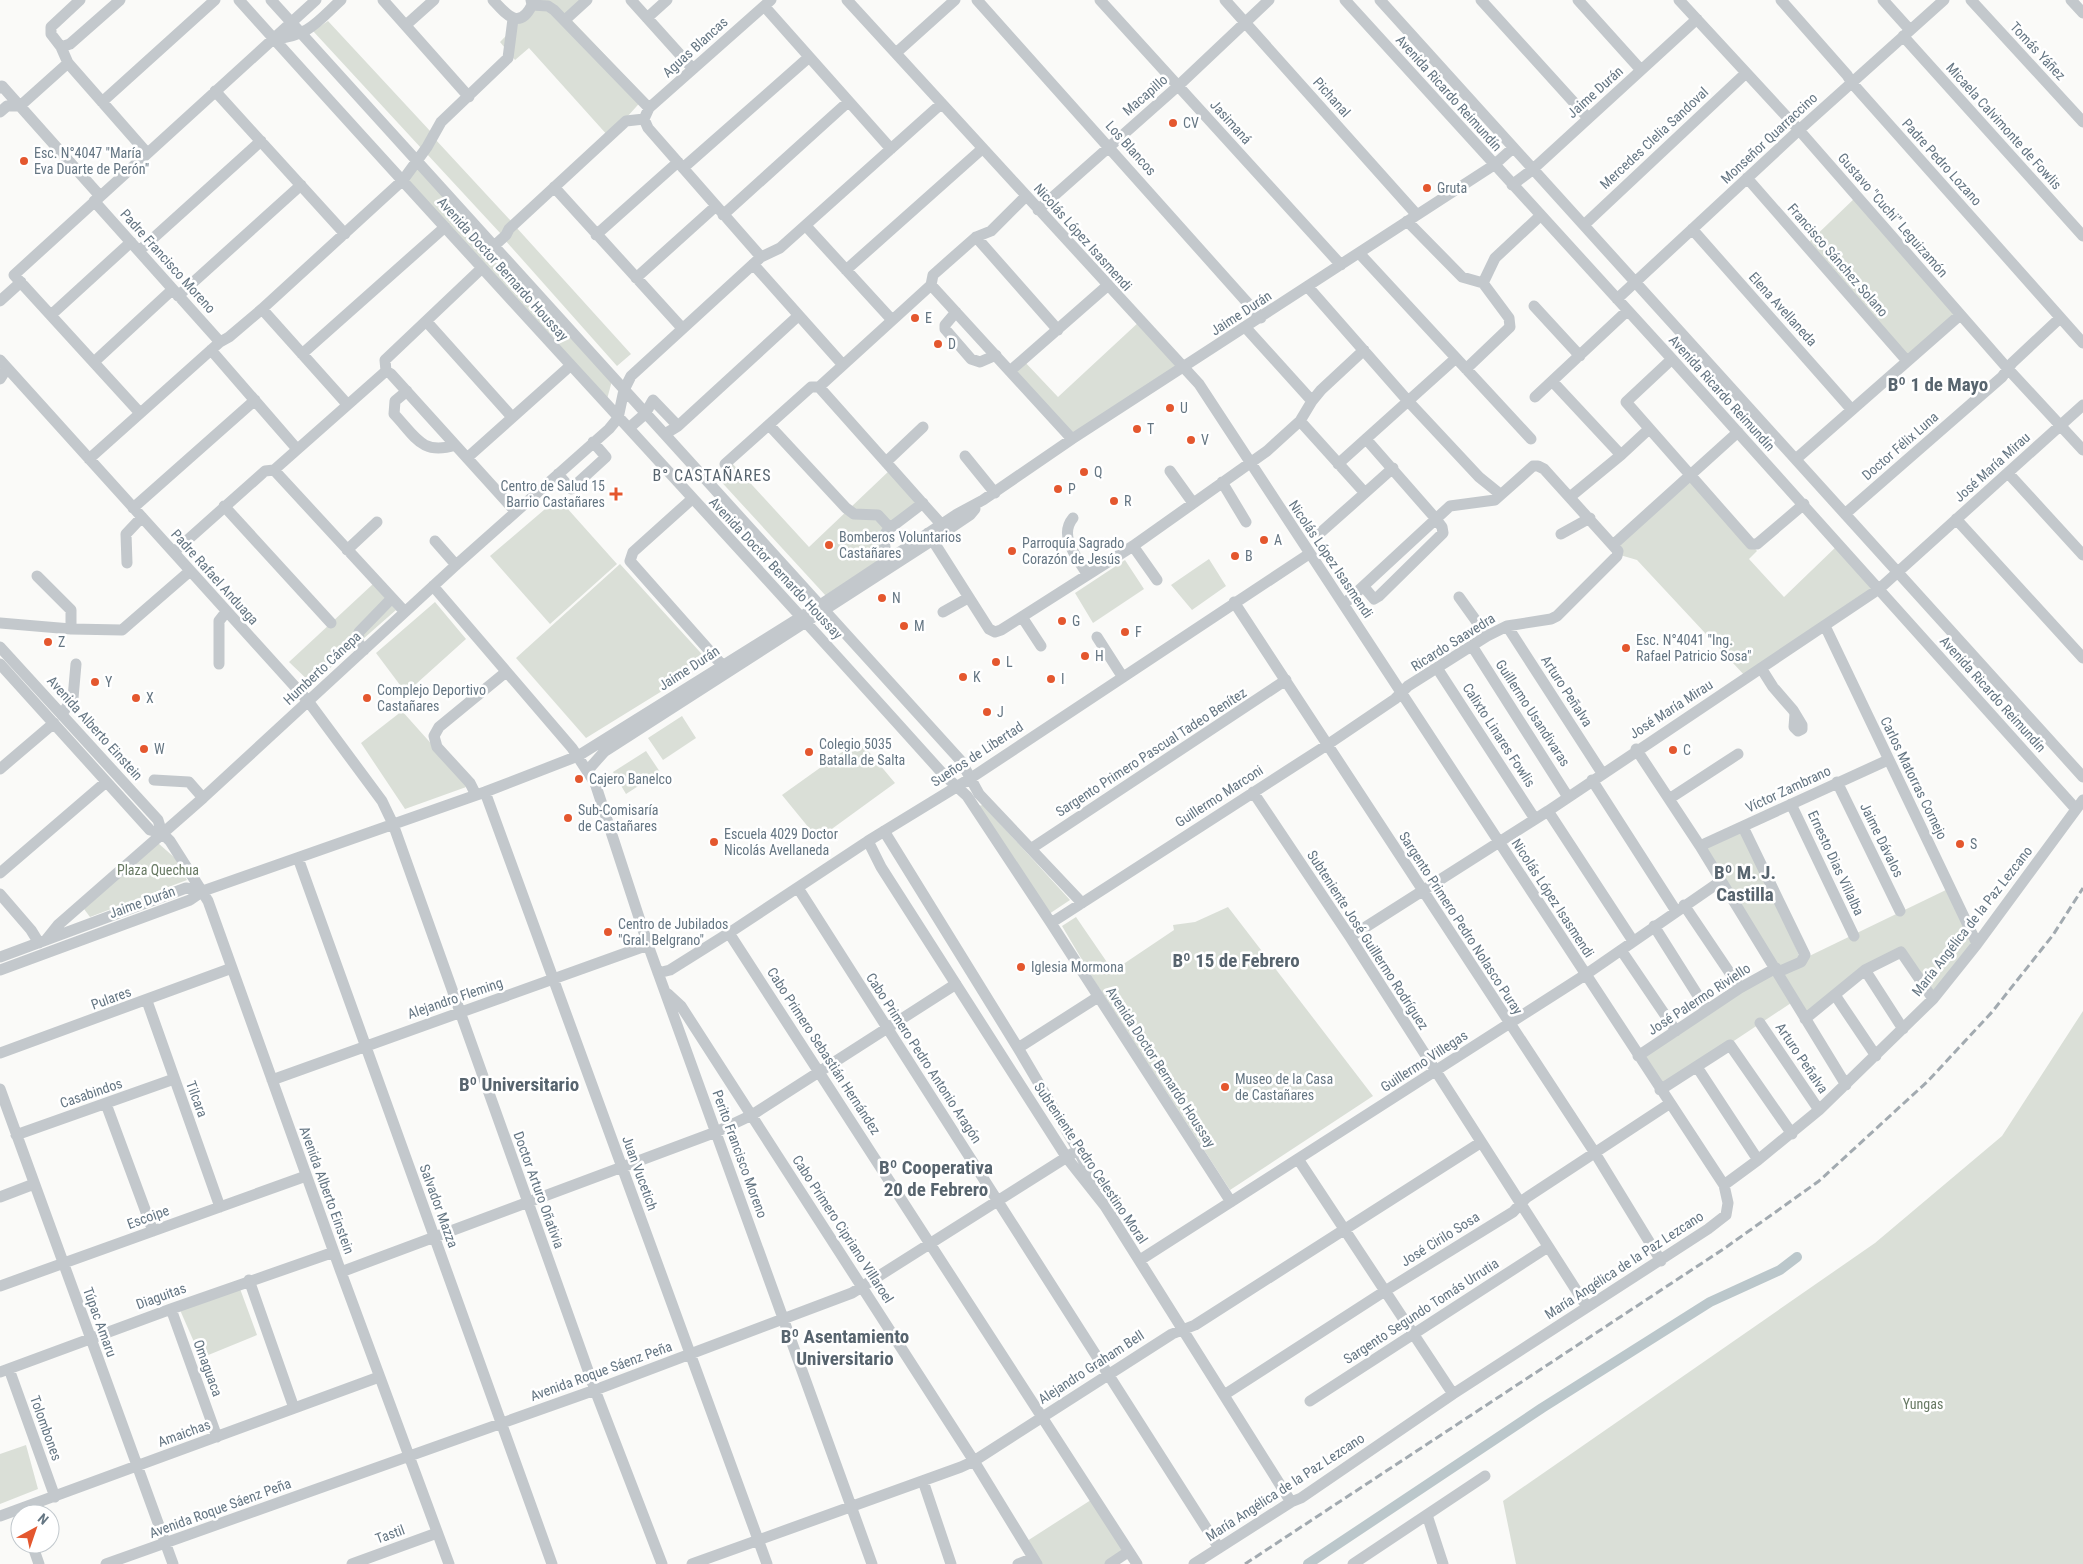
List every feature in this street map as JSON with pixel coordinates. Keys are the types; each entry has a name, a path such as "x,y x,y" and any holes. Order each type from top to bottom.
{"street":[{"path":"80,0 51,27 51,34 62,47 68,63 147,153"},
{"path":"62,47 70,44 120,0"},
{"path":"102,102 215,0"},
{"name":"Avenida Doctor Bernardo Houssay","path":"239,0 570,366 967,796 1231,1202"},
{"name":"Avenida Doctor Bernardo Houssay","path":"270,0 961,761 979,794 1082,902"},
{"path":"140,412 14,275 316,0"},
{"path":"274,39 291,38 302,34 342,0"},
{"path":"383,0 469,97"},
{"path":"406,25 434,0"},
{"path":"493,0 506,15 513,19 520,18 532,2 548,6 565,20 646,114 648,128 719,211 798,316 843,364"},
{"path":"565,20 587,0"},
{"path":"631,0 693,69"},
{"path":"647,18 666,0"},
{"name":"Nicolás López Isasmendi","path":"847,0 1107,286 1199,384 1669,1104 1724,1185"},
{"path":"896,53 954,0"},
{"name":"Los Blancos","path":"977,0 1261,318"},
{"name":"Jasimaná","path":"1100,0 1341,265"},
{"name":"Pichanal","path":"1226,0 1462,277 1483,283"},
{"name":"Macapillo","path":"1038,210 1178,86 1269,0"},
{"name":"Avenida Ricardo Reimundín","path":"1345,0 1804,504 1879,589 2079,804"},
{"name":"Avenida Ricardo Reimundín","path":"1380,0 2083,777"},
{"path":"1481,0 1588,118"},
{"path":"1578,0 1641,70"},
{"name":"Gustavo \"Cuchi\" Leguizamón","path":"1679,0 1799,130 1960,315 2083,450"},
{"name":"Padre Pedro Lozano","path":"1781,0 1852,83 2083,343"},
{"name":"Micaela Calvimonte de Fowlis","path":"1883,0 1907,33 2083,236"},
{"name":"Monseñor Quarraccino","path":"1617,299 1799,130 1944,0"},
{"name":"Tomás Yáñez","path":"1971,0 2083,122"},
{"path":"2071,0 2083,13"},
{"path":"767,3 808,58 891,149"},
{"name":"Aguas Blancas","path":"646,114 767,3"},
{"path":"89,459 220,342 229,338 262,309 403,180 441,122 508,58 513,19"},
{"name":"Jaime Durán","path":"1512,185 1532,170 1697,19"},
{"path":"596,235 808,58"},
{"path":"0,112 7,106 20,106 68,63"},
{"name":"Mercedes Clelia Sandoval","path":"1584,225 1746,73"},
{"name":"Padre Francisco Moreno","path":"0,88 2,86 20,106 131,242 220,342"},
{"path":"215,91 345,234"},
{"path":"636,278 848,102"},
{"path":"618,418 624,390 631,376 757,261 780,248 806,226 941,104"},
{"path":"494,246 506,235 509,229 626,121 646,114"},
{"path":"139,251 261,141"},
{"name":"Jaime Durán","path":"0,970 190,900 203,891 481,794 578,756 722,665 822,608 930,536 941,524 983,500 1072,439 1246,328 1494,165 1513,148"},
{"path":"846,270 982,149"},
{"name":"Francisco Sánchez Solano","path":"1747,178 1907,362"},
{"path":"94,362 301,185"},
{"path":"554,187 682,328"},
{"path":"725,464 811,387 818,387 931,285 933,275 976,238 991,231 1026,196"},
{"path":"1466,369 1510,327 1510,318 1483,283 1494,258 1540,216"},
{"path":"806,226 892,320"},
{"path":"302,354 445,227"},
{"name":"Elena Avellaneda","path":"1692,229 1852,410"},
{"path":"976,238 1058,330"},
{"path":"51,315 131,242"},
{"path":"1359,253 1530,439"},
{"path":"482,268 385,360 386,371 515,511"},
{"path":"0,301 21,282"},
{"path":"931,285 1072,439"},
{"path":"1010,371 1107,286"},
{"path":"1308,287 1408,401 1479,477 1500,494"},
{"path":"1534,306 1580,356"},
{"path":"262,309 347,404"},
{"path":"1536,397 1627,311"},
{"path":"956,312 945,325 945,329 972,359 980,362 996,355"},
{"path":"1796,459 1960,315"},
{"path":"665,434 678,426 798,316"},
{"name":"Doctor Félix Luna","path":"1846,514 2002,377 2060,318"},
{"path":"426,321 512,417"},
{"path":"1246,328 1312,401"},
{"path":"211,350 297,449"},
{"path":"930,536 968,598 989,629 995,632 1022,617 1133,546 1267,451 1300,421 1312,401 1364,350"},
{"path":"1338,464 1456,358"},
{"path":"1672,359 1626,402 1751,544 1757,544 1804,504"},
{"path":"0,379 3,364"},
{"name":"Padre Rafael Anduaga","path":"3,364 308,701 382,800 393,824"},
{"path":"467,458 570,366"},
{"path":"174,552 264,471 274,470 386,371"},
{"path":"1552,381 1621,455"},
{"path":"818,387 941,524"},
{"path":"406,391 395,401 394,414 425,446 438,450 455,445"},
{"path":"134,508 255,400"},
{"path":"629,428 645,414 653,400 678,426"},
{"name":"José María Mirau","path":"1350,938 1422,890 1548,811 1636,750 1879,589 2083,405"},
{"name":"Humberto Cánepa","path":"42,942 58,925 203,798 515,511 609,429 618,418"},
{"path":"1300,421 1365,493"},
{"path":"769,425 848,510 854,514 878,515 890,528"},
{"path":"886,462 923,427"},
{"path":"1570,497 1649,429"},
{"name":"Ricardo Saavedra","path":"1402,694 1408,686 1486,636 1508,626 1551,619 1557,616 1616,550 1738,432"},
{"path":"1364,588 1374,599 1380,596 1443,533 1442,527 1436,519 1366,439"},
{"path":"558,474 571,489 606,458 593,442"},
{"path":"965,456 995,492"},
{"path":"1344,604 1364,588 1436,519 1455,504 1489,502 1528,468 1538,466 1590,518 1616,550"},
{"path":"1320,533 1392,468"},
{"path":"274,470 405,612"},
{"path":"1170,471 1193,503"},
{"path":"2008,473 2083,555"},
{"path":"1222,482 1246,522"},
{"path":"692,499 633,552 630,561 722,665"},
{"name":"Jaime Durán","path":"822,608 887,559 970,515 983,500"},
{"path":"887,559 884,538 886,530 922,503"},
{"path":"224,506 331,623"},
{"path":"127,563 126,534 142,517"},
{"path":"1073,518 1066,531 1067,540 1087,574"},
{"path":"1561,534 1590,518"},
{"path":"1956,519 2083,658"},
{"path":"347,550 377,522"},
{"path":"435,541 456,565"},
{"path":"1133,546 1157,580"},
{"name":"Sueños de Libertad","path":"658,973 670,970 730,933 868,841 971,778 1122,676 1309,554"},
{"path":"0,623 71,629 122,630 190,571"},
{"path":"37,576 70,610 71,629"},
{"name":"Perito Francisco Moreno","path":"433,586 578,756 595,783 648,945 872,1564"},
{"path":"1459,597 1486,636"},
{"path":"943,612 968,598"},
{"path":"364,650 358,642 361,627 391,599"},
{"name":"Sargento Primero Pedro Nolasco Puray","path":"1234,602 1595,1153 1661,1261"},
{"path":"219,664 219,621 226,612"},
{"path":"1022,617 1041,646"},
{"name":"Jaime Durán","path":"588,770 604,752 804,619"},
{"name":"Arturo Peñalva","path":"1508,626 1602,773"},
{"name":"Carlos Matorras Cornejo","path":"1825,626 1977,944"},
{"path":"1097,637 1122,676"},
{"name":"Guillermo Usandivaras","path":"1472,646 1568,796"},
{"name":"Avenida Alberto Einstein","path":"0,647 106,782 150,830 162,834"},
{"name":"Avenida Alberto Einstein","path":"0,664 58,719 158,820 162,834 174,847 203,891 379,1377 449,1564"},
{"path":"0,769 58,719 73,698 76,664"},
{"name":"Calixto Linares Fowlis","path":"1437,668 1535,819"},
{"path":"1761,668 1773,687 1795,714"},
{"name":"Juan Vucetich","path":"506,672 439,727 434,736 437,747 481,794 554,980 767,1564"},
{"name":"Sargento Primero Pascual Tadeo Benítez","path":"1032,848 1286,680"},
{"name":"Guillermo Marconi","path":"1051,923 1402,694"},
{"path":"1636,750 1700,846 1846,1084"},
{"path":"1669,799 1738,754"},
{"name":"Víctor Zambrano","path":"1700,846 1888,760"},
{"path":"154,780 189,782 203,798"},
{"path":"1592,780 1680,908 1740,988"},
{"path":"0,873 106,782"},
{"name":"Jaime Dávalos","path":"1837,782 1900,911"},
{"name":"Subteniente José Guillermo Rodríguez","path":"1253,792 1350,938 1519,1204 1587,1307"},
{"name":"Ernesto Dias Villalba","path":"1791,804 1854,936"},
{"name":"María Angélica de la Paz Lezcano","path":"1194,1564 1291,1502 1301,1498 1453,1394 1661,1261 1726,1215 1728,1203 1724,1185 1792,1134 1933,1000 1977,944 2079,804"},
{"path":"1548,811 1633,941"},
{"name":"Doctor Arturo Oñativia","path":"393,824 595,1390 662,1564"},
{"name":"José Palermo Riviello","path":"1638,1056 1740,988 1777,970 1801,962 1805,955 1743,827"},
{"path":"884,831 1018,1048 1078,1150 1105,1206"},
{"name":"Subteniente Pedro Celestino Moral","path":"868,841 881,867 982,1026 1067,1158 1105,1206 1291,1502"},
{"name":"Salvador Mazza","path":"298,858 552,1564"},
{"name":"Guillermo Villegas","path":"1140,1260 1585,975 1721,881"},
{"name":"Jaime Durán","path":"0,956 186,888 203,891"},
{"name":"Cabo Primero Pedro Antonio Aragón","path":"798,888 1220,1548"},
{"path":"0,894 42,942"},
{"path":"1654,926 1707,1010"},
{"path":"932,946 944,929"},
{"name":"Cabo Primero Sebastián Hernández","path":"730,933 1137,1564"},
{"name":"Alejandro Fleming","path":"272,1080 648,945"},
{"path":"1621,950 1676,1031"},
{"path":"1805,1019 1865,970 1902,952 1933,1000"},
{"name":"Pulares","path":"0,1054 232,968"},
{"path":"1865,970 1903,1029"},
{"path":"341,1272 716,1132 752,1115 956,984"},
{"name":"Cabo Primero Cipriano Villaroel","path":"665,991 681,1006 752,1115 974,1461 1035,1561"},
{"path":"1835,995 1876,1056"},
{"path":"1018,1048 1098,997"},
{"name":"Tilcara","path":"147,1000 220,1207"},
{"name":"Arturo Peñalva","path":"1760,1023 1819,1110"},
{"path":"982,1026 1010,1035"},
{"path":"1660,1090 1730,1045 1792,1134"},
{"path":"1697,1067 1758,1160"},
{"name":"Casabindos","path":"16,1135 174,1079"},
{"name":"Túpac Amaru","path":"0,1089 173,1564"},
{"path":"106,1104 153,1232"},
{"name":"José Cirilo Sosa","path":"1224,1395 1385,1291 1513,1212 1519,1204 1669,1104"},
{"name":"Alejandro Graham Bell","path":"692,1564 974,1461 1172,1334 1195,1325 1344,1228 1480,1143"},
{"name":"Avenida Roque Sáenz Peña","path":"106,1564 595,1390 783,1320 862,1288 1078,1150"},
{"path":"1298,1159 1453,1394"},
{"name":"Escoipe","path":"0,1286 306,1176"},
{"path":"0,1197 34,1184"},
{"name":"Sargento Segundo Tomás Urrutia","path":"1310,1400 1548,1247"},
{"name":"Diaguitas","path":"4,1370 249,1280 334,1252"},
{"path":"249,1280 294,1408"},
{"name":"Omaguaca","path":"171,1309 217,1437"},
{"name":"Tolombones","path":"4,1370 55,1497"},
{"name":"Amaichas","path":"39,1504 136,1466 379,1377"},
{"path":"1353,1564 1485,1476"},
{"path":"923,1481 951,1564"},
{"path":"1427,1515 1443,1564"},
{"name":"Tastil","path":"352,1564 438,1533"},
{"path":"1110,1564 1128,1552"},
{"path":"1018,1564 1035,1561"}],"green space":[{"path":"541,0 582,0 567,15 645,97 609,137 529,48 515,60 500,42"},
{"path":"328,21 431,132 422,149 313,31"},
{"path":"435,139 511,221 501,234 426,153"},
{"path":"418,163 613,377 606,403 403,180"},
{"path":"1857,196 1960,315 1907,361 1805,246"},
{"path":"516,227 631,354 617,366 505,240"},
{"path":"1140,321 1183,368 1075,438 1010,371 1023,360 1058,397"},
{"path":"731,462 809,547 890,470 921,501 890,528 887,559 826,596 716,476"},
{"path":"1692,476 1757,551 1749,559 1784,597 1839,544 1879,589 1746,677 1637,560 1620,555 1614,544"},
{"path":"558,498 617,564 550,624 490,556"},
{"path":"1209,559 1226,586 1192,610 1171,585"},
{"path":"1125,560 1144,589 1093,623 1075,593"},
{"path":"620,564 709,662 586,738 516,658"},
{"path":"373,584 396,610 312,684 289,662"},
{"path":"435,602 466,639 406,693 376,653"},
{"path":"402,711 469,786 405,809 361,743"},
{"path":"682,716 696,738 663,760 648,738"},
{"path":"859,740 895,783 818,839 782,795"},
{"path":"646,751 660,772 626,794 613,772"},
{"path":"983,805 1070,900 1049,914 977,806"},
{"path":"1743,827 1801,960 1950,888 1977,944 1933,999 1901,952 1865,970 1805,1019 1794,1001 1660,1090 1638,1056 1776,968 1700,846"},
{"name":"Plaza Quechua","path":"158,843 175,858 187,880 90,917 84,909"},
{"path":"1228,907 1373,1096 1230,1190 1097,985 1062,926 1076,917 1113,971 1174,930 1173,925 1195,922"},
{"name":"Yungas","path":"2083,1011 2083,1564 1516,1564 1503,1501 1875,1243 2002,1136"},
{"path":"239,1286 257,1335 201,1358 180,1310"},
{"path":"26,1445 38,1489 0,1504 0,1454"},
{"path":"1094,1498 1128,1552 1110,1564 1040,1564 1024,1543"}],"waterway":[{"path":"1308,1564 1542,1408 1710,1302 1780,1270 1797,1257"}],"railway":[{"path":"1245,1564 1725,1248 1819,1181 1928,1081 1992,1012 2053,935 2083,888"}],"place":[{"name":"CV","path":"1173,123"},
{"name":"Esc. N°4047 \"María Eva Duarte de Perón\"","path":"24,161"},
{"name":"Gruta","path":"1427,188"},
{"name":"E","path":"915,318"},
{"name":"D","path":"938,344"},
{"name":"U","path":"1170,408"},
{"name":"T","path":"1137,429"},
{"name":"V","path":"1191,440"},
{"name":"Q","path":"1084,472"},
{"name":"P","path":"1058,489"},
{"name":"Centro de Salud 15 Barrio Castañares","path":"616,494"},
{"name":"R","path":"1114,501"},
{"name":"A","path":"1264,540"},
{"name":"Bomberos Voluntarios Castañares","path":"829,545"},
{"name":"Parroquía Sagrado Corazón de Jesús","path":"1012,551"},
{"name":"B","path":"1235,556"},
{"name":"N","path":"882,598"},
{"name":"G","path":"1062,621"},
{"name":"M","path":"904,626"},
{"name":"F","path":"1125,632"},
{"name":"Z","path":"48,642"},
{"name":"Esc. N°4041 \"Ing. Rafael Patricio Sosa\"","path":"1626,648"},
{"name":"H","path":"1085,656"},
{"name":"L","path":"996,662"},
{"name":"K","path":"963,677"},
{"name":"I","path":"1051,679"},
{"name":"Y","path":"95,682"},
{"name":"X","path":"136,698"},
{"name":"Complejo Deportivo Castañares","path":"367,698"},
{"name":"J","path":"987,712"},
{"name":"W","path":"144,749"},
{"name":"C","path":"1673,750"},
{"name":"Colegio 5035 Batalla de Salta","path":"809,752"},
{"name":"Cajero Banelco","path":"579,779"},
{"name":"Sub-Comisaría de Castañares","path":"568,818"},
{"name":"Escuela 4029 Doctor Nicolás Avellaneda","path":"714,842"},
{"name":"S","path":"1960,844"},
{"name":"Centro de Jubilados \"Gral. Belgrano\"","path":"608,932"},
{"name":"Iglesia Mormona","path":"1021,967"},
{"name":"Museo de la Casa de Castañares","path":"1225,1087"}],"district":[{"name":"Bº 1 de Mayo","path":"1938,384"},
{"name":"B° CASTAÑARES","path":"712,475"},
{"name":"Bº M. J. Castilla","path":"1745,883"},
{"name":"Bº 15 de Febrero","path":"1236,960"},
{"name":"Bº Universitario","path":"519,1084"},
{"name":"Bº Cooperativa 20 de Febrero","path":"936,1178"},
{"name":"Bº Asentamiento Universitario","path":"845,1347"}]}
